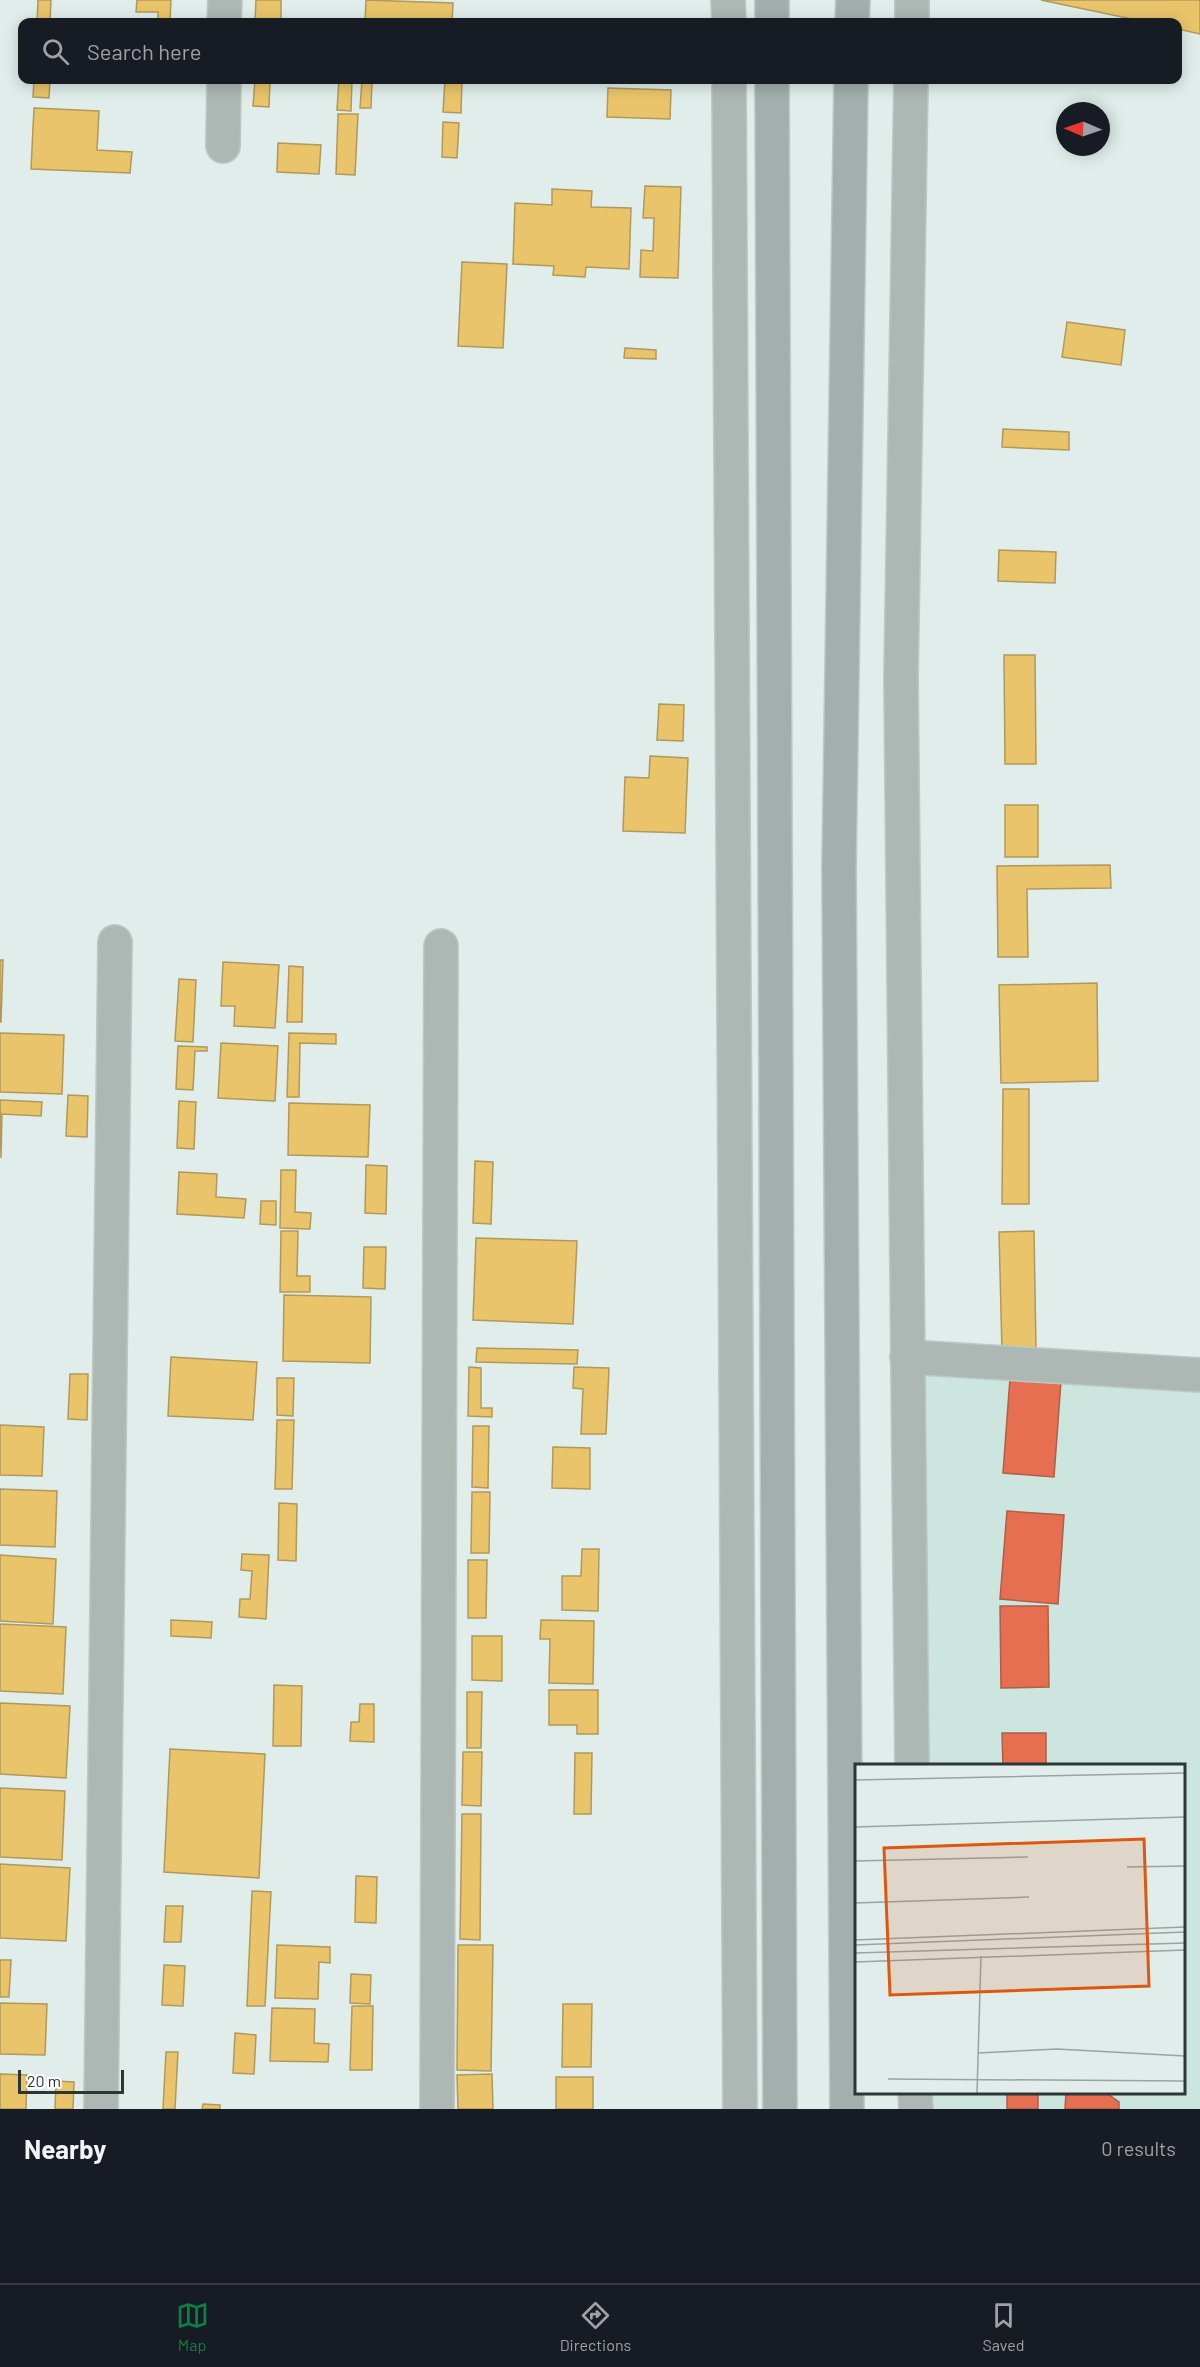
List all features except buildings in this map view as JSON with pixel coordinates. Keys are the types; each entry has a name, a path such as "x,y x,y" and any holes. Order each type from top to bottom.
{"main road":[{"path":"772,0 772,18"},
{"path":"852,18 853,0"},
{"path":"772,84 780,2109"},
{"path":"847,2109 839,868 851,84"}],"street":[{"path":"224,18 225,0"},
{"path":"728,0 729,18"},
{"path":"912,0 912,18"},
{"path":"223,146 224,84"},
{"path":"729,84 740,2109"},
{"path":"911,84 901,678 912,1764"},
{"path":"101,2109 115,942"},
{"path":"437,2109 441,946"},
{"path":"907,1357 1200,1375"},
{"path":"915,2094 916,2109"}],"shaded area":[{"path":"907,1357 1200,1375 1200,2109 916,2109 915,2094 1185,2094 1185,1764 912,1764"}]}
